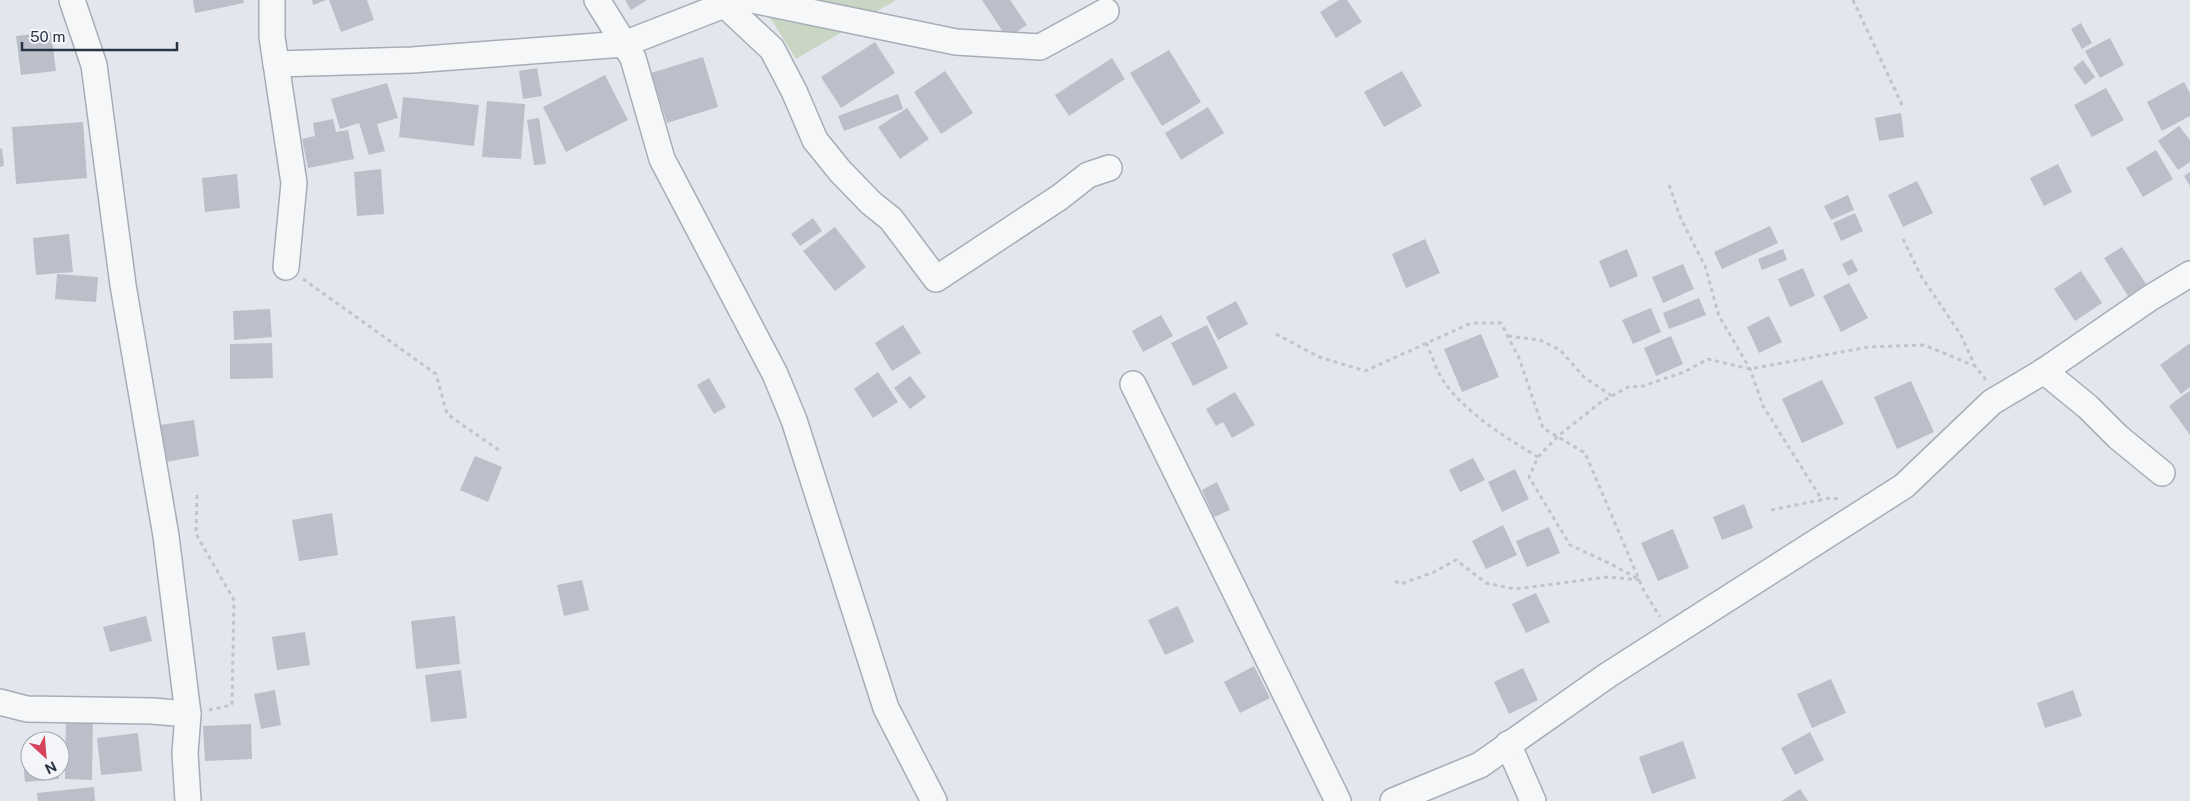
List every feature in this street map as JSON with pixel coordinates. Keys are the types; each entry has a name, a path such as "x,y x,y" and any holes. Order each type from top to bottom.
{"street":[{"path":"72,0 94,65 122,285 166,536 188,714 185,752 188,801"},
{"path":"272,0 272,37 294,182 286,267"},
{"path":"597,0 633,58 662,159 775,374 794,420 886,708 934,801"},
{"path":"752,0 956,42 1040,47 1106,11"},
{"path":"276,64 412,60 624,44 731,2 772,49 794,91 815,140 840,171 871,203 891,219 936,279 1060,197 1088,175 1109,168"},
{"path":"1393,801 1480,765 1608,675 1904,486 2000,397 2044,371 2150,298 2190,274"},
{"path":"2044,371 2088,407 2118,437 2162,473"},
{"path":"1132,384 1338,801"},
{"path":"0,702 28,710 152,711 188,714"},
{"path":"1508,744 1533,801"}],"path":[{"path":"1853,0 1902,105"},
{"path":"1669,185 1681,219 1705,266 1719,316 1750,369 1763,406 1822,500"},
{"path":"1903,239 1921,276 1961,335 1975,366 2000,397"},
{"path":"286,267 436,374 447,414 500,451"},
{"path":"1276,334 1319,357 1365,371 1470,323 1501,324 1519,358 1543,428 1585,453 1640,580 1671,634"},
{"path":"1507,336 1540,340 1560,350 1584,377 1612,396"},
{"path":"1426,343 1444,381 1465,404 1500,434 1538,457"},
{"path":"1640,580 1570,545 1529,477 1538,457 1558,436 1601,402 1630,386 1640,387 1684,372 1708,359 1750,369 1868,347 1924,345 1975,366"},
{"path":"188,714 232,705 234,600 196,534 198,495"},
{"path":"1771,510 1830,498 1876,504"},
{"path":"1394,581 1401,584 1434,572 1456,560 1486,583 1514,589 1608,577 1640,580"}],"green space":[{"path":"759,0 896,0 796,59"}],"building":[{"path":"193,0 243,0 244,3 195,13"},
{"path":"312,0 326,0 313,5"},
{"path":"329,0 367,0 374,20 341,32"},
{"path":"625,0 647,0 631,10"},
{"path":"982,0 1010,0 1027,25 1007,38"},
{"path":"1339,0 1347,0 1362,22 1336,38 1320,12"},
{"path":"2081,23 2092,43 2082,49 2071,29"},
{"path":"51,32 56,71 21,75 16,36"},
{"path":"2110,38 2124,65 2100,78 2085,51"},
{"path":"875,42 895,73 841,108 821,77"},
{"path":"1169,50 1201,102 1162,126 1130,73"},
{"path":"703,57 718,107 667,123 651,73"},
{"path":"1112,58 1125,79 1069,116 1055,95"},
{"path":"2083,60 2095,77 2085,85 2073,68"},
{"path":"537,68 542,96 523,99 519,71"},
{"path":"945,71 973,113 941,134 914,92"},
{"path":"1402,71 1422,106 1384,127 1364,92"},
{"path":"605,75 628,120 566,152 543,107"},
{"path":"2184,82 2190,93 2190,116 2162,131 2147,102"},
{"path":"387,83 398,118 377,124 385,151 369,155 359,123 340,129 331,99"},
{"path":"2106,88 2124,120 2092,137 2074,105"},
{"path":"898,94 903,109 844,131 838,116"},
{"path":"403,97 479,105 474,146 399,137"},
{"path":"487,101 525,104 521,159 482,157"},
{"path":"1208,107 1224,133 1181,160 1165,133"},
{"path":"907,108 929,139 900,159 878,127"},
{"path":"1901,113 1904,137 1879,141 1875,118"},
{"path":"539,118 546,164 534,165 527,120"},
{"path":"333,119 336,132 348,130 354,159 308,168 302,139 315,136 313,123"},
{"path":"83,122 87,178 16,184 12,127"},
{"path":"2179,126 2190,140 2190,162 2178,170 2158,141"},
{"path":"2,148 4,166 0,167 0,149"},
{"path":"2156,150 2173,179 2143,197 2126,168"},
{"path":"2058,164 2072,192 2044,206 2030,178"},
{"path":"381,169 384,214 357,216 354,172"},
{"path":"2190,172 2190,186 2184,176"},
{"path":"237,174 240,208 205,212 202,178"},
{"path":"1917,181 1933,213 1903,227 1888,195"},
{"path":"1848,195 1854,210 1831,220 1824,206"},
{"path":"1855,213 1863,231 1841,241 1833,223"},
{"path":"813,218 822,231 800,246 791,234"},
{"path":"1770,226 1778,243 1722,269 1714,252"},
{"path":"835,227 866,267 835,291 803,251"},
{"path":"69,234 73,272 36,275 33,238"},
{"path":"1425,239 1440,273 1406,288 1392,254"},
{"path":"2122,247 2146,284 2128,296 2104,258"},
{"path":"1627,249 1638,276 1610,288 1599,261"},
{"path":"1783,249 1787,260 1762,270 1758,259"},
{"path":"1852,259 1858,271 1848,276 1842,264"},
{"path":"1683,264 1694,289 1663,303 1652,277"},
{"path":"1803,268 1815,296 1790,307 1778,279"},
{"path":"2081,271 2102,303 2075,321 2054,289"},
{"path":"57,274 98,277 96,302 55,299"},
{"path":"1849,283 1868,318 1841,332 1823,296"},
{"path":"1699,298 1706,315 1669,329 1663,313"},
{"path":"1236,301 1248,324 1218,340 1206,317"},
{"path":"1651,308 1661,332 1633,344 1622,320"},
{"path":"270,309 272,337 234,340 233,311"},
{"path":"1161,315 1173,336 1143,352 1132,331"},
{"path":"1769,316 1782,342 1759,353 1747,327"},
{"path":"903,325 921,353 892,371 875,343"},
{"path":"1207,325 1228,368 1193,386 1171,343"},
{"path":"1481,334 1499,377 1462,392 1444,349"},
{"path":"1671,336 1683,364 1656,376 1644,348"},
{"path":"272,343 273,378 230,379 230,344"},
{"path":"2190,343 2190,387 2181,394 2160,365"},
{"path":"878,372 898,402 873,418 854,389"},
{"path":"910,376 926,397 910,409 894,388"},
{"path":"709,378 726,407 714,414 697,385"},
{"path":"1822,380 1844,424 1802,443 1782,399"},
{"path":"1911,381 1934,432 1897,449 1874,397"},
{"path":"1235,392 1255,425 1232,438 1223,422 1216,426 1206,409"},
{"path":"2190,392 2190,435 2169,406"},
{"path":"194,420 199,456 166,462 160,425"},
{"path":"475,456 502,467 488,502 460,490"},
{"path":"1473,458 1485,480 1460,492 1449,470"},
{"path":"1515,469 1529,499 1502,512 1488,482"},
{"path":"1217,482 1230,510 1214,517 1202,490"},
{"path":"1744,504 1753,528 1722,540 1713,517"},
{"path":"332,513 338,555 299,561 292,520"},
{"path":"1503,525 1517,555 1486,569 1472,541"},
{"path":"1549,527 1560,553 1527,567 1516,541"},
{"path":"1673,529 1689,568 1658,581 1641,543"},
{"path":"582,580 589,610 564,616 557,585"},
{"path":"1536,593 1550,622 1526,633 1512,604"},
{"path":"1178,606 1194,642 1165,655 1148,620"},
{"path":"146,616 152,641 110,652 103,627"},
{"path":"455,616 460,664 416,669 411,621"},
{"path":"305,632 310,665 277,670 272,637"},
{"path":"1254,666 1270,698 1240,713 1224,682"},
{"path":"1523,668 1538,700 1509,714 1494,682"},
{"path":"461,670 467,718 431,722 425,675"},
{"path":"1831,679 1846,713 1812,728 1797,694"},
{"path":"275,690 281,725 261,729 254,694"},
{"path":"2073,690 2082,716 2045,728 2037,703"},
{"path":"66,716 93,716 92,780 70,779 70,731 66,731"},
{"path":"251,724 252,759 205,761 203,726"},
{"path":"1810,732 1824,760 1795,775 1781,748"},
{"path":"138,733 142,771 101,775 97,738"},
{"path":"1683,741 1696,778 1652,794 1639,757"},
{"path":"94,787 95,801 38,801 37,793"},
{"path":"1800,789 1808,801 1782,801"}]}
